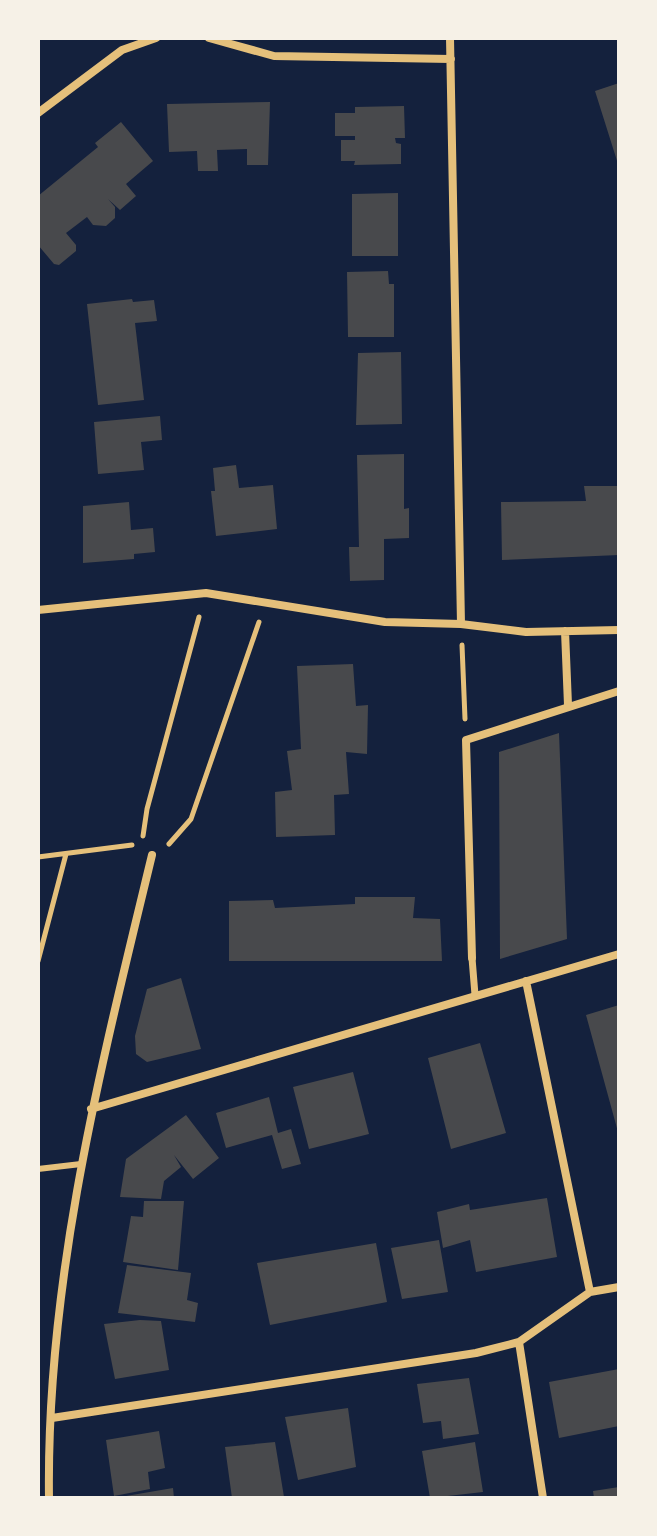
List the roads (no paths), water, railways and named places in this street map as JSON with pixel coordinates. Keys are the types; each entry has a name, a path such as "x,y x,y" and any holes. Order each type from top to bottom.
{"street":[{"path":"38,113 122,50 156,38"},
{"path":"209,38 274,56 451,59"},
{"path":"450,38 461,624"},
{"path":"38,610 206,593 266,600 385,622 461,624 526,632 619,630"},
{"path":"565,631 568,705"},
{"path":"475,995 466,740 619,691"},
{"path":"49,1498 54,1357 81,1164 91,1109 152,855"},
{"path":"91,1109 619,954"},
{"path":"526,981 590,1292"},
{"path":"52,1418 476,1353 519,1342 590,1292 619,1287"},
{"path":"519,1342 543,1498"}],"lane":[{"path":"38,1169 81,1164"}]}
